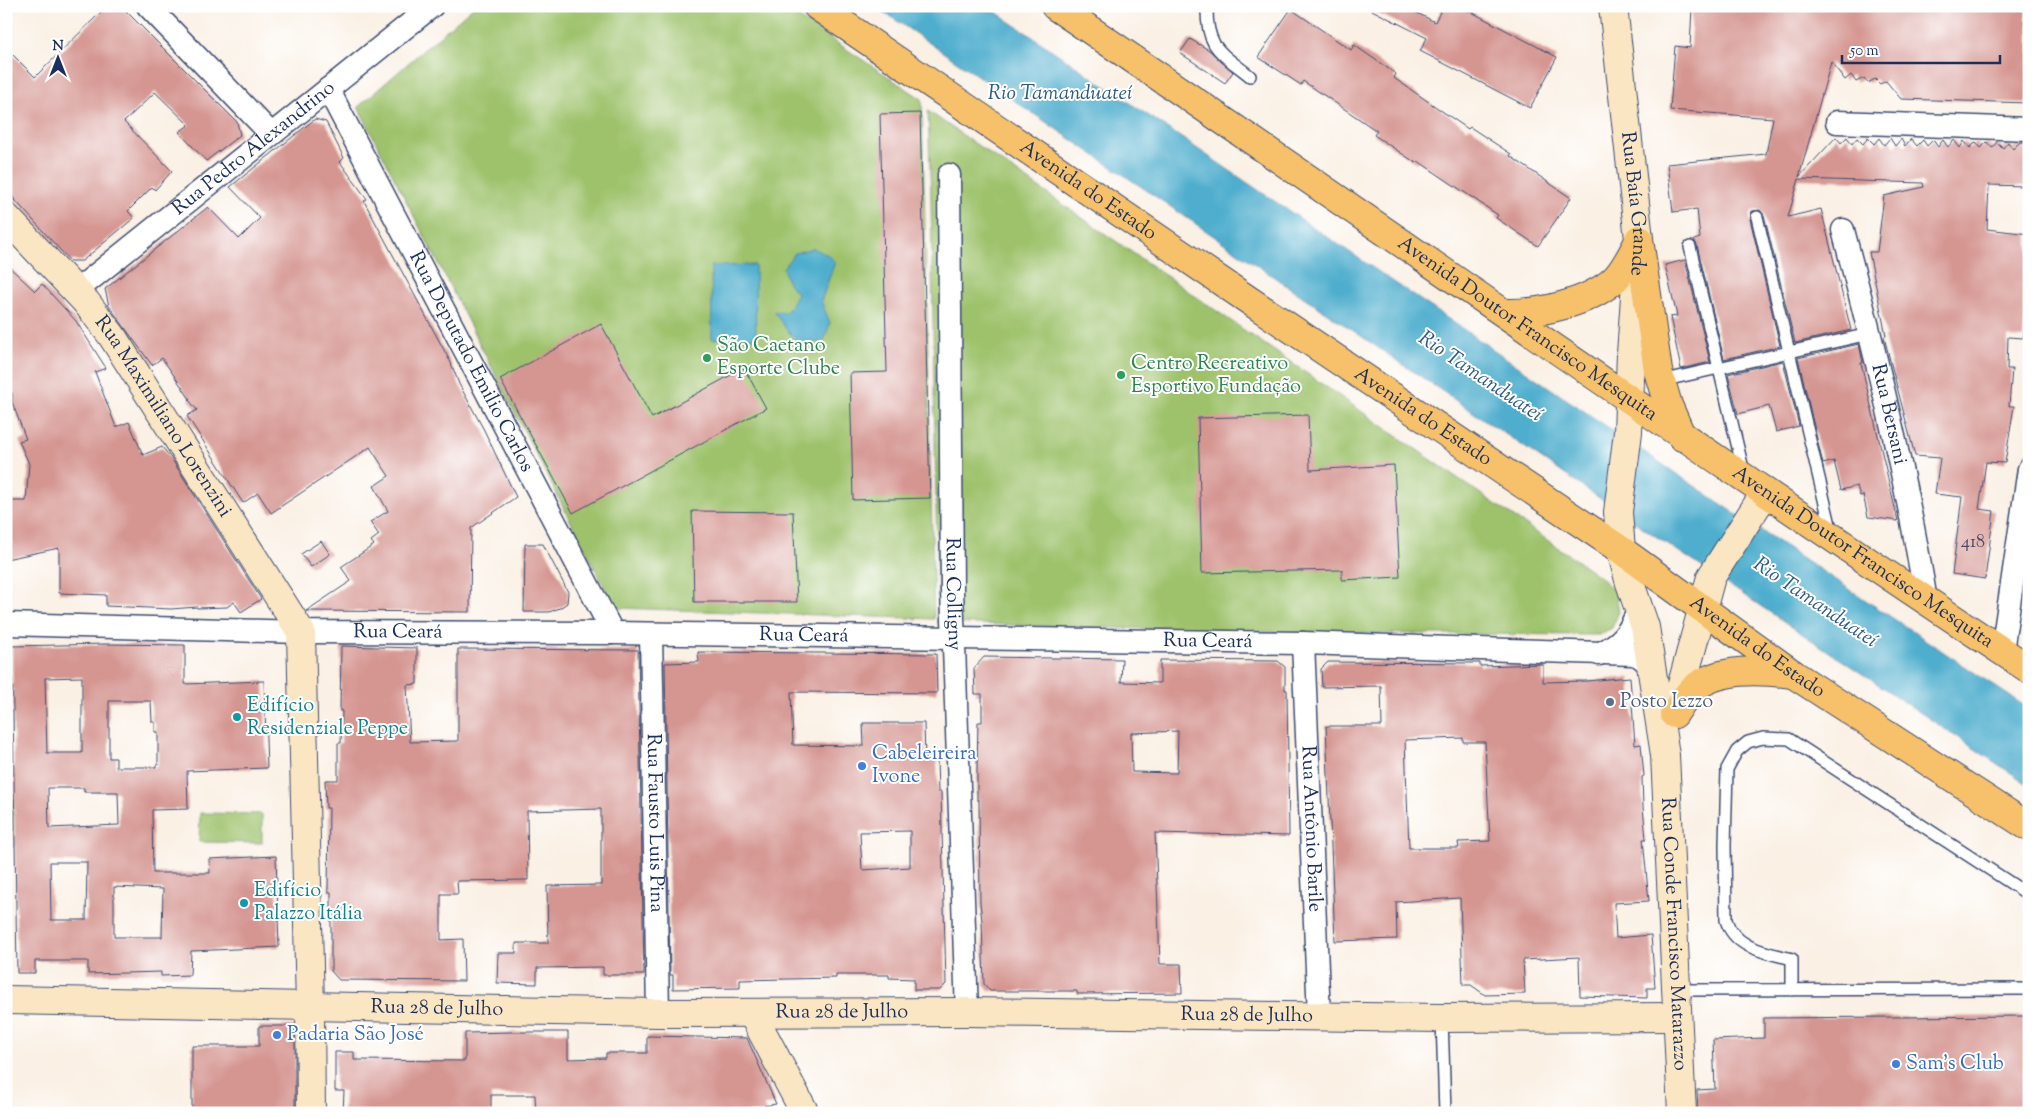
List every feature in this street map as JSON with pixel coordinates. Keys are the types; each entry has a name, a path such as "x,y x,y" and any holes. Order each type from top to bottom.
{"highway":[{"name":"Avenida do Estado","path":"817,6 1328,354 1621,550 1701,610 1792,674 2029,827"},
{"name":"Avenida Doutor Francisco Mesquita","path":"1055,6 1505,313 1682,437 2029,669"},
{"path":"1505,313 1537,311 1581,299 1614,280 1626,265 1638,241"},
{"path":"1638,241 1660,382 1682,437"},
{"path":"1674,714 1691,690 1706,680 1720,675 1756,671 1792,674"}],"street":[{"path":"148,6 271,134"},
{"name":"Rua Pedro Alexandrino","path":"76,291 432,6"},
{"name":"Rua Baía Grande","path":"1613,6 1638,241 1630,400"},
{"name":"Rua Deputado Emilio Carlos","path":"328,89 613,633"},
{"path":"1837,122 2029,129"},
{"name":"Rua Colligny","path":"949,175 953,638 967,1012"},
{"name":"Rua Maximiliano Lorenzini","path":"6,217 76,291 112,336 302,632"},
{"name":"Rua Bersani","path":"1843,230 1914,525 1926,601"},
{"name":"Rua Conde Francisco Matarazzo","path":"1630,400 1618,512 1621,550 1628,580 1640,608 1652,666 1665,755 1682,1113"},
{"path":"2002,651 2029,469"},
{"name":"Rua Conde Francisco Matarazzo","path":"1665,755 1674,714 1711,577 1749,518 1755,486"},
{"path":"1599,654 1613,647 1624,638 1632,628 1640,608"},
{"name":"Rua Ceará","path":"6,624 302,632 613,633 1303,643 1639,656 1652,666"},
{"path":"302,632 311,1113"},
{"name":"Rua Fausto Luis Pina","path":"651,634 658,1012"},
{"name":"Rua Antônio Barile","path":"1303,643 1320,1016"},
{"name":"Rua 28 de Julho","path":"6,1000 658,1012 967,1012 1442,1018 1677,1017"},
{"path":"763,1013 805,1113"}],"lane":[{"path":"1207,6 1208,29 1211,40 1217,49 1250,76"},
{"path":"1757,217 1833,537"},
{"path":"1690,247 1720,368 1755,486"},
{"path":"1660,382 1869,334"},
{"path":"1792,990 1792,959 1746,945 1729,930 1726,920 1727,770 1737,751 1748,742 1763,738 1789,739 2029,895"},
{"path":"1676,990 2029,989"},
{"path":"1442,1018 1445,1113"}],"green space":[{"name":"São Caetano Esporte Clube","path":"474,6 781,6 922,99 934,619 615,608 358,107"},
{"name":"Centro Recreativo Esportivo Fundação","path":"928,111 1599,576 1616,593 1619,612 1612,628 1599,635 1299,633 938,623"},
{"path":"6,442 9,442 10,489 6,490"},
{"path":"6,799 13,799 13,847 6,847"},
{"path":"200,813 262,814 262,843 199,842"}],"water":[{"name":"Rio Tamanduateí","path":"875,6 987,6 1690,483 2029,709 2029,785 1654,535"},
{"path":"813,248 828,255 835,262 821,301 830,323 824,341 803,345 789,333 774,312 787,312 797,293 788,283 783,268 795,253"},
{"path":"755,265 756,338 712,339 711,266"}],"building":[{"path":"107,6 121,6 237,122 240,135 206,161 179,132 189,125 155,92 124,122 172,171 155,190 152,187 128,211 134,218 82,261 70,261 6,190 6,48 35,77"},
{"path":"1364,6 1403,6 1435,22 1443,6 1460,6 1557,57 1530,108 1420,51 1427,38"},
{"path":"1692,6 1984,6 1984,8 2026,9 2026,20 2029,20 2029,103 1901,99 1886,81 1880,84 1875,79 1868,83 1864,78 1856,82 1851,75 1845,80 1831,62 1799,177 1836,137 1841,143 1847,137 1852,144 1857,138 1863,144 1868,138 1874,144 1879,138 1884,145 1890,138 1895,146 1901,139 1905,146 1911,139 1917,146 1923,140 1927,146 1933,140 1938,147 1943,140 1948,147 1954,140 1960,148 1964,141 1970,148 1976,142 1981,148 1987,142 1992,148 1997,142 2003,148 2008,142 2013,149 2020,142 2026,142 2025,186 1989,185 1987,229 2029,234 2029,290 2023,338 2008,337 2007,369 2012,369 2009,406 2014,406 2005,463 1986,462 1979,509 1994,511 1985,579 1952,574 1962,497 1935,494 1940,458 1915,456 1884,337 1886,336 1869,252 1877,252 1884,196 1924,187 1923,183 1799,179 1788,217 1821,209 1851,330 1795,343 1764,215 1760,210 1752,211 1750,219 1780,346 1724,359 1697,245 1694,240 1700,238 1697,209 1673,212 1667,164 1766,154 1773,118 1670,110 1675,46 1690,48"},
{"path":"1291,9 1351,50 1354,45 1396,74 1394,78 1468,129 1470,127 1511,154 1510,156 1571,198 1538,246 1496,218 1498,215 1418,161 1416,163 1374,135 1377,131 1303,81 1301,85 1258,57"},
{"path":"1190,39 1209,50 1233,72 1225,83 1180,53"},
{"path":"920,113 930,498 853,500 850,373 887,372 880,114"},
{"path":"315,119 326,122 344,158 340,162 367,199 364,201 451,363 459,384 484,430 516,497 471,528 470,612 306,611 351,581 341,567 374,545 371,541 379,535 370,522 388,511 374,486 389,476 370,447 271,513 258,493 243,503 187,416 197,410 190,399 162,358 152,365 109,306 105,289 208,207 239,239 260,218 230,187"},
{"path":"1685,260 1710,362 1681,369 1670,317 1677,316 1665,265"},
{"path":"6,264 35,291 42,284 76,321 106,368 95,372 116,427 129,422 143,455 162,447 171,458 261,599 241,612 234,602 227,607 171,609 106,606 106,595 59,593 59,548 6,559 6,501 26,501 29,464 19,441 26,439 12,402 12,393 6,393"},
{"path":"601,324 652,418 744,368 766,408 573,513 500,379"},
{"path":"1859,344 1863,363 1861,363 1898,521 1868,517 1863,495 1860,496 1857,486 1841,490 1834,461 1823,464 1798,358"},
{"path":"1783,361 1799,426 1776,432 1769,406 1738,414 1728,374"},
{"path":"1308,415 1310,470 1394,465 1400,577 1342,580 1342,570 1202,573 1198,418"},
{"path":"692,511 793,512 797,602 694,602"},
{"path":"321,541 330,554 311,567 301,554"},
{"path":"525,544 543,544 568,592 567,603 560,608 549,612 524,612"},
{"path":"185,645 185,684 264,681 267,768 187,771 188,809 152,810 153,873 210,873 209,859 276,856 279,947 191,951 190,975 161,976 161,972 88,974 88,961 35,961 35,973 17,973 12,646","holes":["82,677 82,753 47,753 45,678","109,701 151,701 152,722 155,722 155,732 158,732 158,765 156,767 116,767 116,758 109,758","48,788 84,788 84,792 118,792 119,825 49,828","50,862 87,862 86,920 51,920","114,887 163,889 162,937 114,937"]},
{"path":"341,646 417,648 417,684 407,685 410,742 458,741 458,649 638,650 644,975 603,975 603,967 537,968 537,984 497,983 498,953 516,953 516,943 548,943 547,886 601,885 601,809 527,811 528,880 457,881 458,894 441,894 441,940 463,939 464,981 339,980 331,971 331,892 328,892 329,808 326,808 325,780 338,780 338,743 341,743 342,711 340,711"},
{"path":"698,652 936,654 937,693 791,692 793,745 864,746 863,723 924,723 925,759 937,759 938,792 941,792 946,984 940,990 914,990 914,979 889,978 889,975 836,975 836,978 740,980 740,988 673,989 673,975 670,975 665,663 699,662","holes":["910,831 910,867 862,870 860,832"]},
{"path":"984,657 1122,659 1121,682 1160,683 1160,660 1278,661 1285,667 1289,836 1155,833 1160,964 1181,964 1182,993 1077,994 1077,991 990,991 984,984 980,902 979,800 977,800 978,722 982,722 982,694 975,694 974,668","holes":["1178,731 1177,773 1132,772 1131,733"]},
{"path":"1328,662 1480,663 1480,666 1543,664 1543,682 1587,681 1630,677 1635,745 1641,744 1644,776 1642,777 1646,839 1643,839 1649,901 1614,903 1616,938 1651,935 1655,988 1647,988 1647,998 1580,996 1579,957 1523,960 1525,994 1485,995 1471,985 1463,985 1460,898 1396,902 1397,939 1335,941 1326,726 1382,726 1381,686 1322,687 1321,669","holes":["1463,738 1463,742 1485,742 1490,841 1458,842 1459,848 1409,848 1405,740"]},
{"name":"Sam's Club","path":"2029,1016 2029,1113 1698,1113 1697,1090 1715,1089 1713,1040 1764,1038 1764,1018"},
{"path":"259,1026 295,1026 295,1113 192,1113 192,1046 259,1046"},
{"path":"568,1032 568,1059 606,1058 606,1053 647,1053 647,1036 747,1038 776,1104 764,1106 767,1113 536,1113 535,1095 491,1095 491,1113 343,1113 344,1091 335,1091 335,1052 354,1052 354,1060 465,1061 465,1033"}],"place":[{"name":"São Caetano Esporte Clube","path":"707,358"},
{"name":"Centro Recreativo Esportivo Fundação","path":"1121,375"},
{"name":"Posto Iezzo","path":"1610,702"},
{"name":"Edifício Residenziale Peppe","path":"237,717"},
{"name":"Cabeleireira Ivone","path":"862,766"},
{"name":"Edifício Palazzo Itália","path":"244,903"},
{"name":"Padaria São José","path":"277,1035"},
{"name":"Sam's Club","path":"1896,1064"}]}
